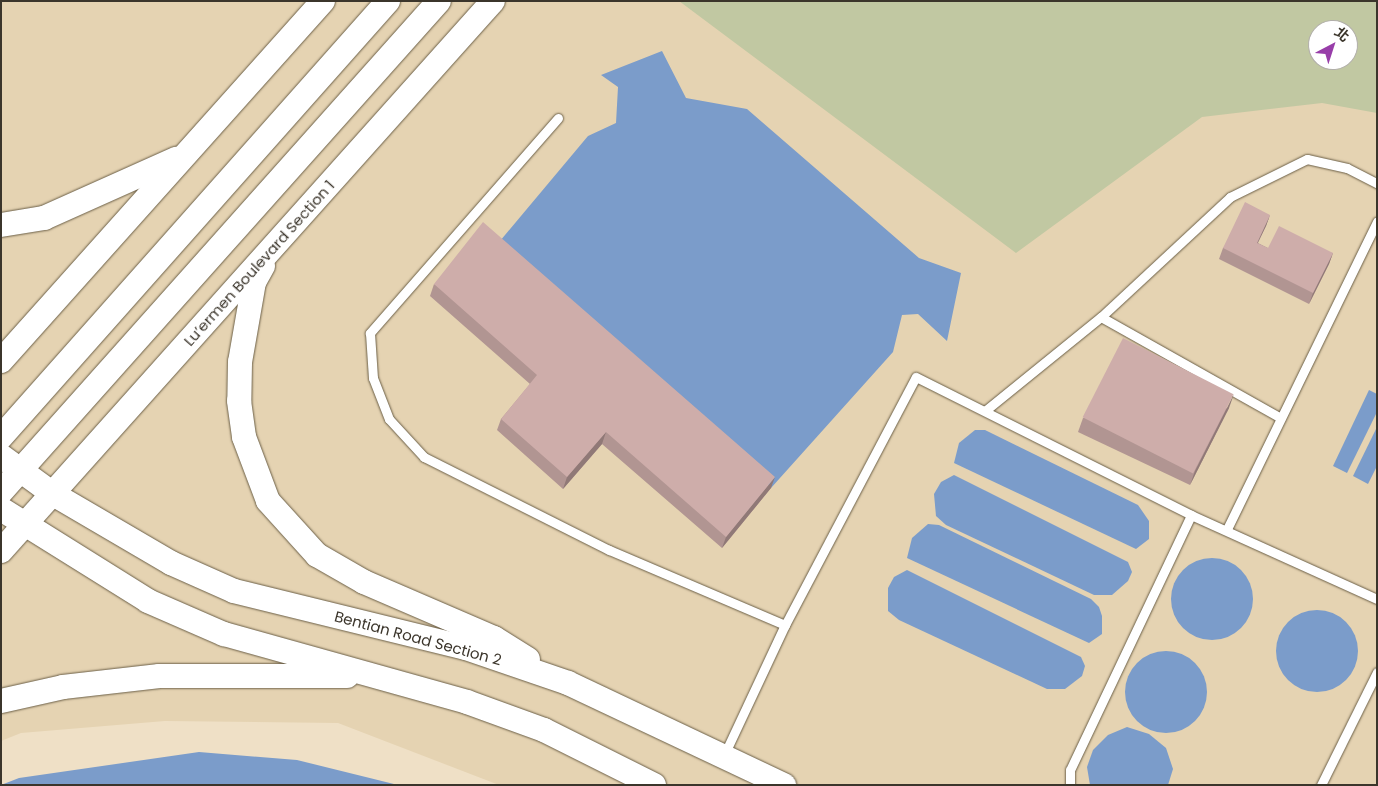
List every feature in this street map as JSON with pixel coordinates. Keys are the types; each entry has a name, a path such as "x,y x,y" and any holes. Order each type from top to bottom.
{"street":[{"path":"1,361 323,1"},
{"path":"1,437 388,1"},
{"path":"1,492 439,1"},
{"name":"Lu’ermen Boulevard Section 1","path":"1,551 493,1"},
{"path":"1,225 44,218 187,154"},
{"path":"274,246 254,282 240,362 239,401 244,437 268,500 317,555 364,582 494,638 568,683"},
{"name":"Bentian Road Section 2","path":"1,456 54,494 171,563 234,590 466,648 568,683 724,755 784,785"},
{"path":"1,509 148,602 224,634 386,677 544,730 654,785"},
{"path":"1,701 63,686 159,676 386,677"}],"lane":[{"path":"558,118 370,333 373,378 388,419 424,457 610,550 785,625"},
{"path":"986,410 1101,317 1230,197 1307,159 1346,168 1377,183"},
{"path":"1227,529 1377,222"},
{"path":"1101,317 1281,418"},
{"path":"724,755 785,625 916,377 986,410 1191,515 1227,529 1377,599"},
{"path":"1070,785 1070,770 1191,515"},
{"path":"1321,785 1377,672"}],"shaded area":[{"path":"1,1 1377,1 1377,785 499,785 338,723 165,721 21,733 1,741"}],"green space":[{"path":"679,1 1377,1 1377,113 1322,103 1202,117 1016,253"}],"water":[{"path":"662,51 686,98 747,109 919,258 961,273 947,341 918,314 902,315 893,352 771,488 495,247 588,136 616,123 618,87 601,75"},
{"path":"1369,390 1377,394 1377,412 1347,473 1333,466"},
{"path":"1377,427 1377,466 1368,484 1353,476"},
{"path":"975,430 985,430 1138,505 1149,521 1149,539 1136,549 954,463 959,443"},
{"path":"954,475 1128,562 1132,572 1128,581 1112,595 1094,595 946,525 936,516 934,494 941,482"},
{"path":"928,524 939,525 1091,599 1099,607 1102,616 1102,634 1089,643 907,558 912,538"},
{"path":"1212,558 1228,561 1241,570 1250,583 1253,599 1250,615 1241,628 1228,637 1212,640 1196,637 1183,628 1174,615 1171,599 1174,583 1183,570 1196,561"},
{"path":"907,570 1081,657 1085,666 1082,676 1065,689 1047,689 899,620 888,611 888,588 894,577"},
{"path":"1317,610 1333,613 1346,622 1355,635 1358,651 1355,667 1346,680 1333,689 1317,692 1301,689 1288,680 1279,667 1276,651 1279,635 1288,622 1301,613"},
{"path":"1166,651 1182,654 1195,663 1204,676 1207,692 1204,708 1195,721 1182,730 1166,733 1150,730 1137,721 1128,708 1125,692 1128,676 1137,663 1150,654"},
{"path":"1127,727 1149,734 1166,748 1173,769 1168,785 1090,785 1087,767 1093,750 1108,735"},
{"path":"199,752 297,760 398,785 1,785 19,778"}],"building":[{"path":"1245,202 1270,215 1257,243 1268,248 1279,226 1333,253 1313,293 1223,248"},
{"path":"483,222 775,477 726,537 606,432 567,477 501,419 537,375 434,284"},
{"path":"1123,338 1233,394 1193,474 1083,417"}]}
